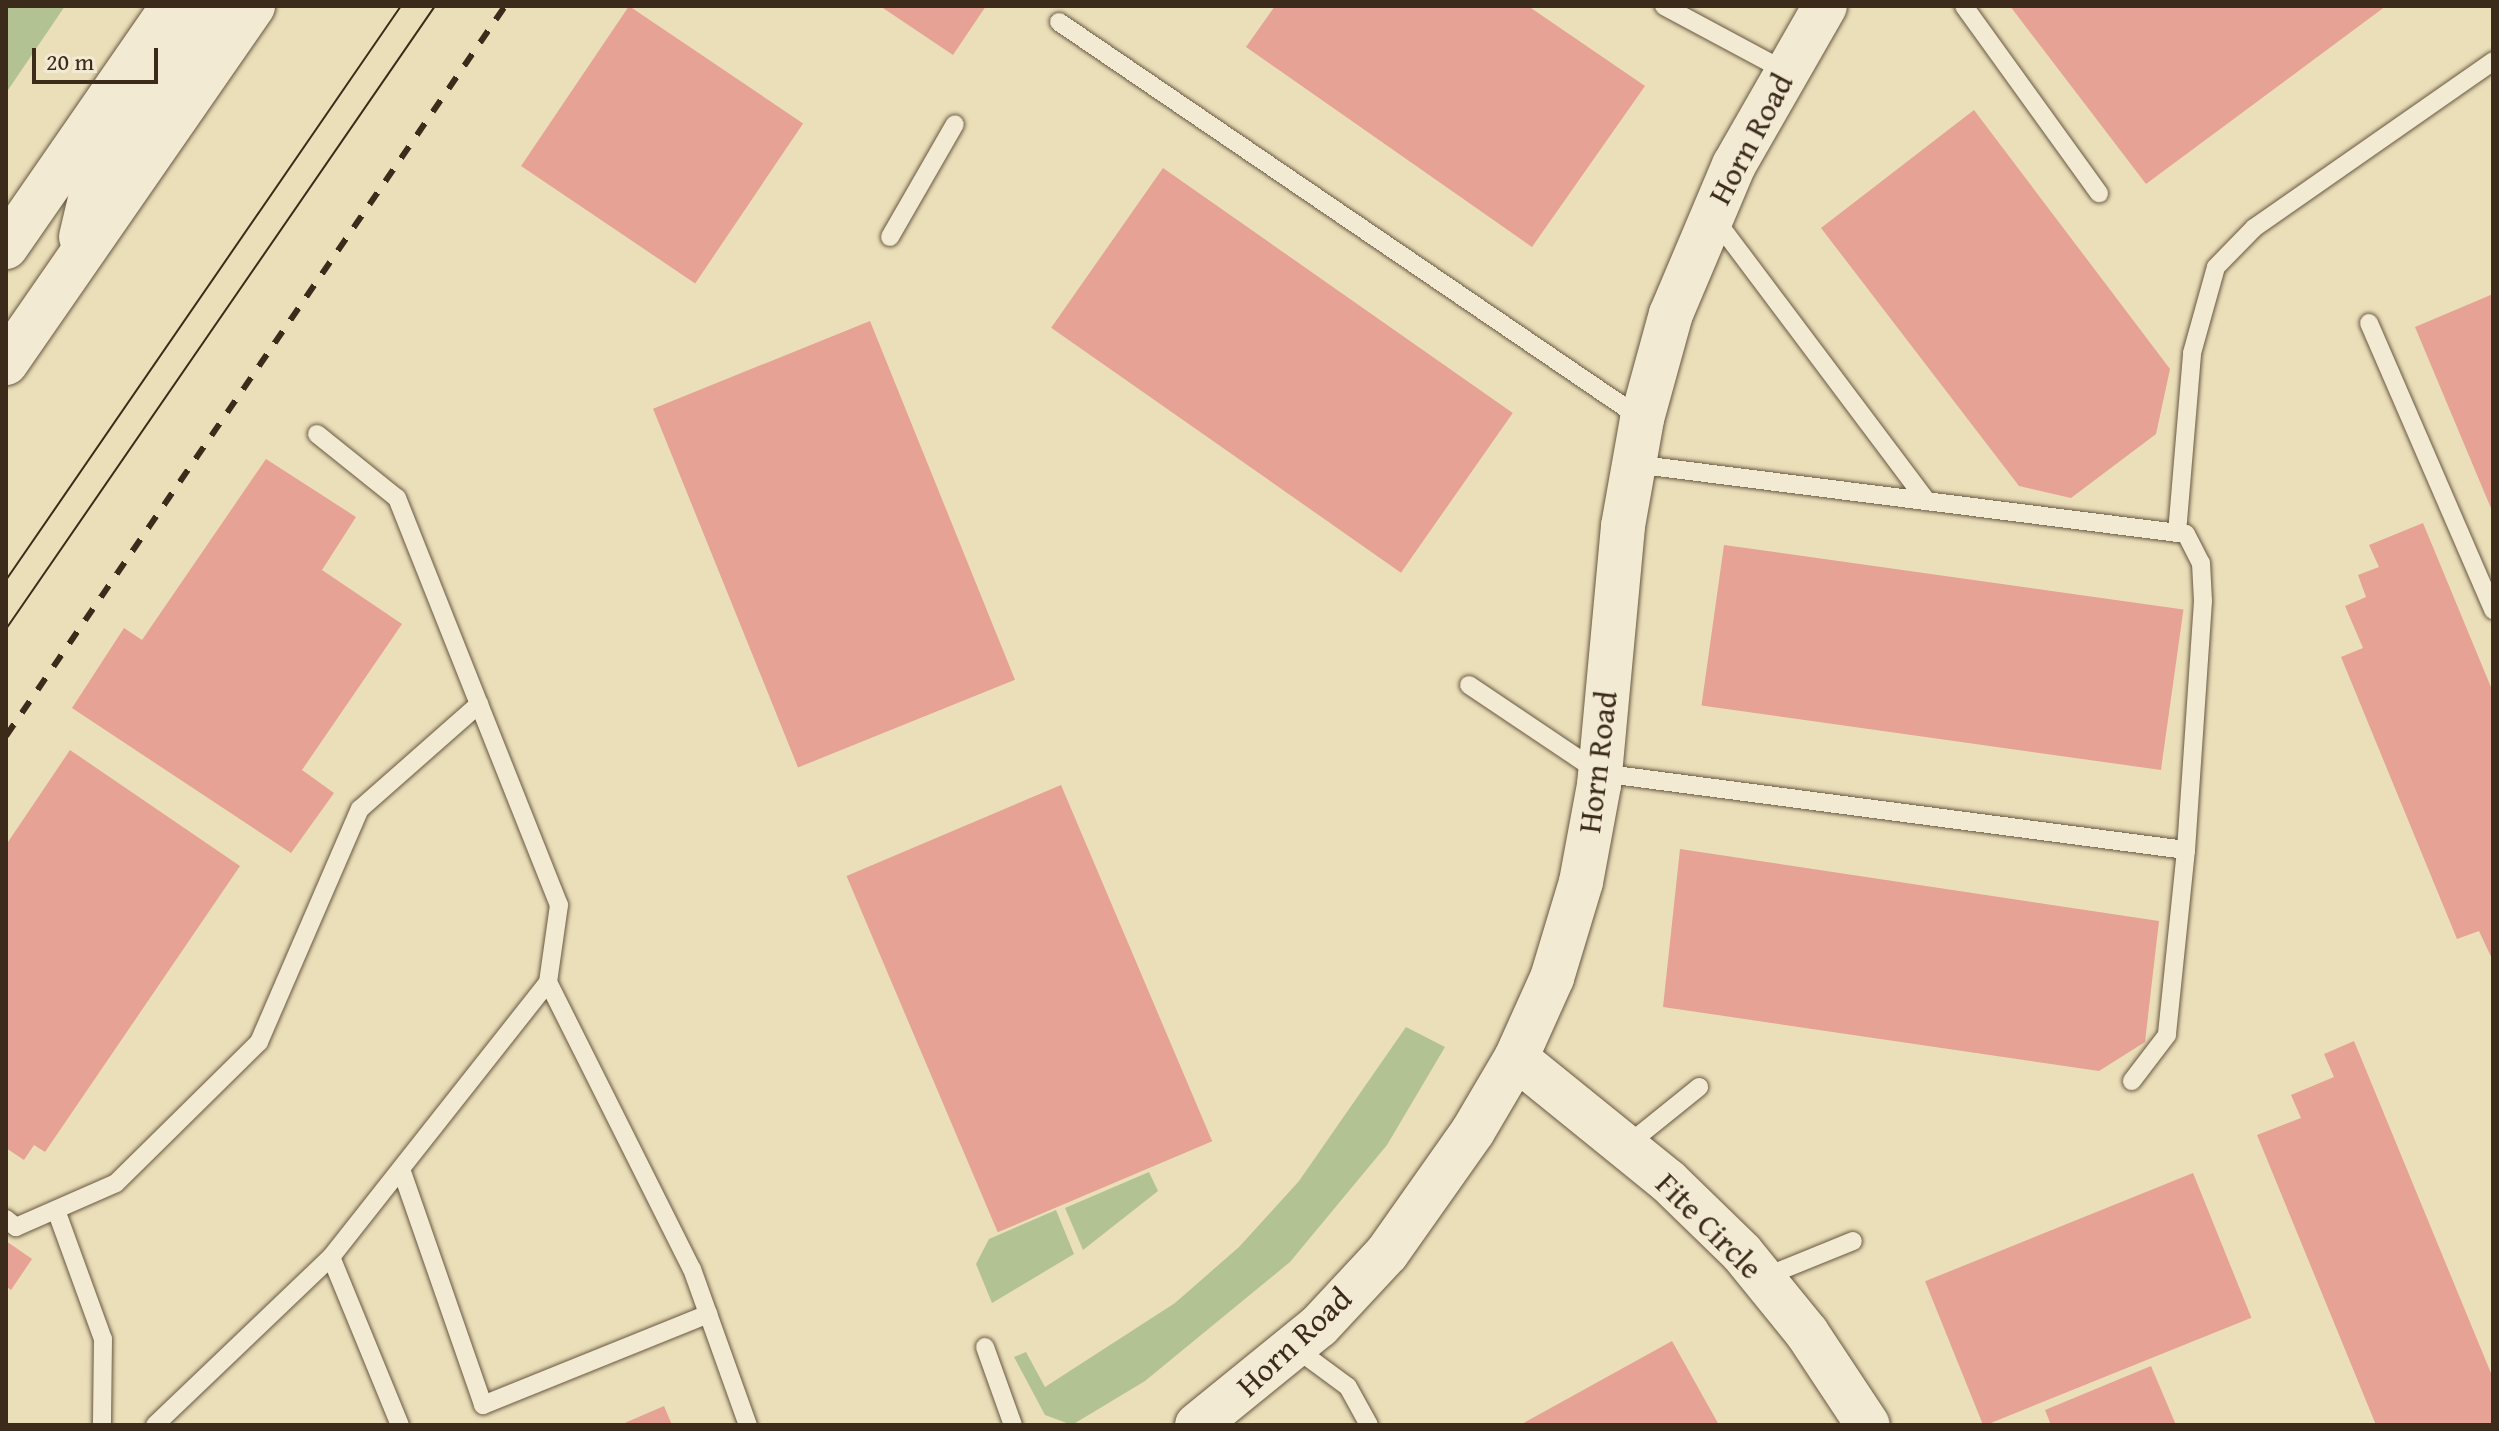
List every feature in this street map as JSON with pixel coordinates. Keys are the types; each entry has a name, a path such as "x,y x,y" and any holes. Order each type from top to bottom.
{"street":[{"path":"6,247 173,6"},
{"path":"75,263 95,178 210,6"},
{"path":"6,363 253,6"},
{"name":"Horn Road","path":"1197,1425 1294,1347 1387,1253 1446,1174 1516,1058 1552,978 1577,896 1600,773 1634,464 1642,419 1671,314 1710,214 1825,6"},
{"name":"Fite Circle","path":"1516,1058 1668,1181 1762,1278 1868,1425"}],"lane":[{"path":"1664,6 1787,72"},
{"path":"1964,6 2099,193"},
{"path":"1059,22 1642,419"},
{"path":"2177,533 2192,353 2216,267 2254,228 2493,61"},
{"path":"890,237 955,124"},
{"path":"1710,214 1927,501"},
{"path":"2369,323 2493,610"},
{"path":"155,1425 331,1257 548,982 559,905 397,498 317,434"},
{"path":"1634,464 2186,534 2201,563 2203,601 2186,850 2167,1035 2132,1081"},
{"path":"1469,685 1600,773 2186,850"},
{"path":"6,1219 16,1227 116,1183 259,1042 360,809 479,704"},
{"path":"548,982 692,1269 748,1425"},
{"path":"1625,1147 1699,1087"},
{"path":"401,1169 483,1405 708,1314"},
{"path":"56,1210 103,1339 102,1425"},
{"path":"1762,1278 1853,1241"},
{"path":"331,1257 400,1425"},
{"path":"985,1347 1013,1425"},
{"path":"1294,1347 1348,1387 1369,1425"}],"green space":[{"path":"6,6 65,6 6,93"},
{"path":"1406,1027 1445,1047 1387,1145 1290,1262 1145,1381 1072,1425 1045,1415 1014,1357 1026,1352 1045,1387 1175,1303 1239,1247 1299,1181"},
{"path":"1149,1172 1158,1191 1083,1250 1065,1208"},
{"path":"1056,1210 1074,1254 992,1303 976,1264 989,1239"}],"building":[{"path":"629,6 803,123 695,283 521,166"},
{"path":"880,6 986,6 953,55"},
{"path":"1275,6 1528,6 1645,86 1532,247 1246,47"},
{"path":"2010,6 2386,6 2146,184"},
{"path":"1974,110 2170,369 2156,434 2071,498 2019,486 1821,228"},
{"path":"1163,168 1513,413 1401,573 1051,328"},
{"path":"2493,294 2493,513 2415,327"},
{"path":"870,321 1015,680 798,767 653,409"},
{"path":"266,459 356,517 322,570 402,624 302,770 334,793 291,853 72,708 124,628 142,640"},
{"path":"2423,523 2493,692 2493,961 2479,931 2457,939 2341,657 2363,648 2345,606 2366,597 2358,575 2379,567 2369,545"},
{"path":"1724,545 2183,610 2161,770 1701,705"},
{"path":"70,750 240,866 45,1152 34,1145 24,1160 6,1148 6,845"},
{"path":"1061,785 1212,1141 998,1232 847,876"},
{"path":"1680,849 2159,921 2145,1042 2099,1071 1663,1007"},
{"path":"2354,1041 2493,1378 2493,1425 2376,1425 2257,1135 2301,1118 2291,1095 2334,1077 2324,1054"},
{"path":"2193,1173 2251,1318 1983,1425 1925,1281"},
{"path":"6,1241 32,1259 11,1290 6,1286"},
{"path":"1672,1341 1719,1425 1520,1425"},
{"path":"2151,1366 2176,1425 2051,1425 2045,1410"},
{"path":"664,1406 672,1425 620,1425"}],"tram line":[{"path":"6,580 401,6"},
{"path":"6,629 435,6"}],"railway":[{"path":"6,736 505,6"}]}
